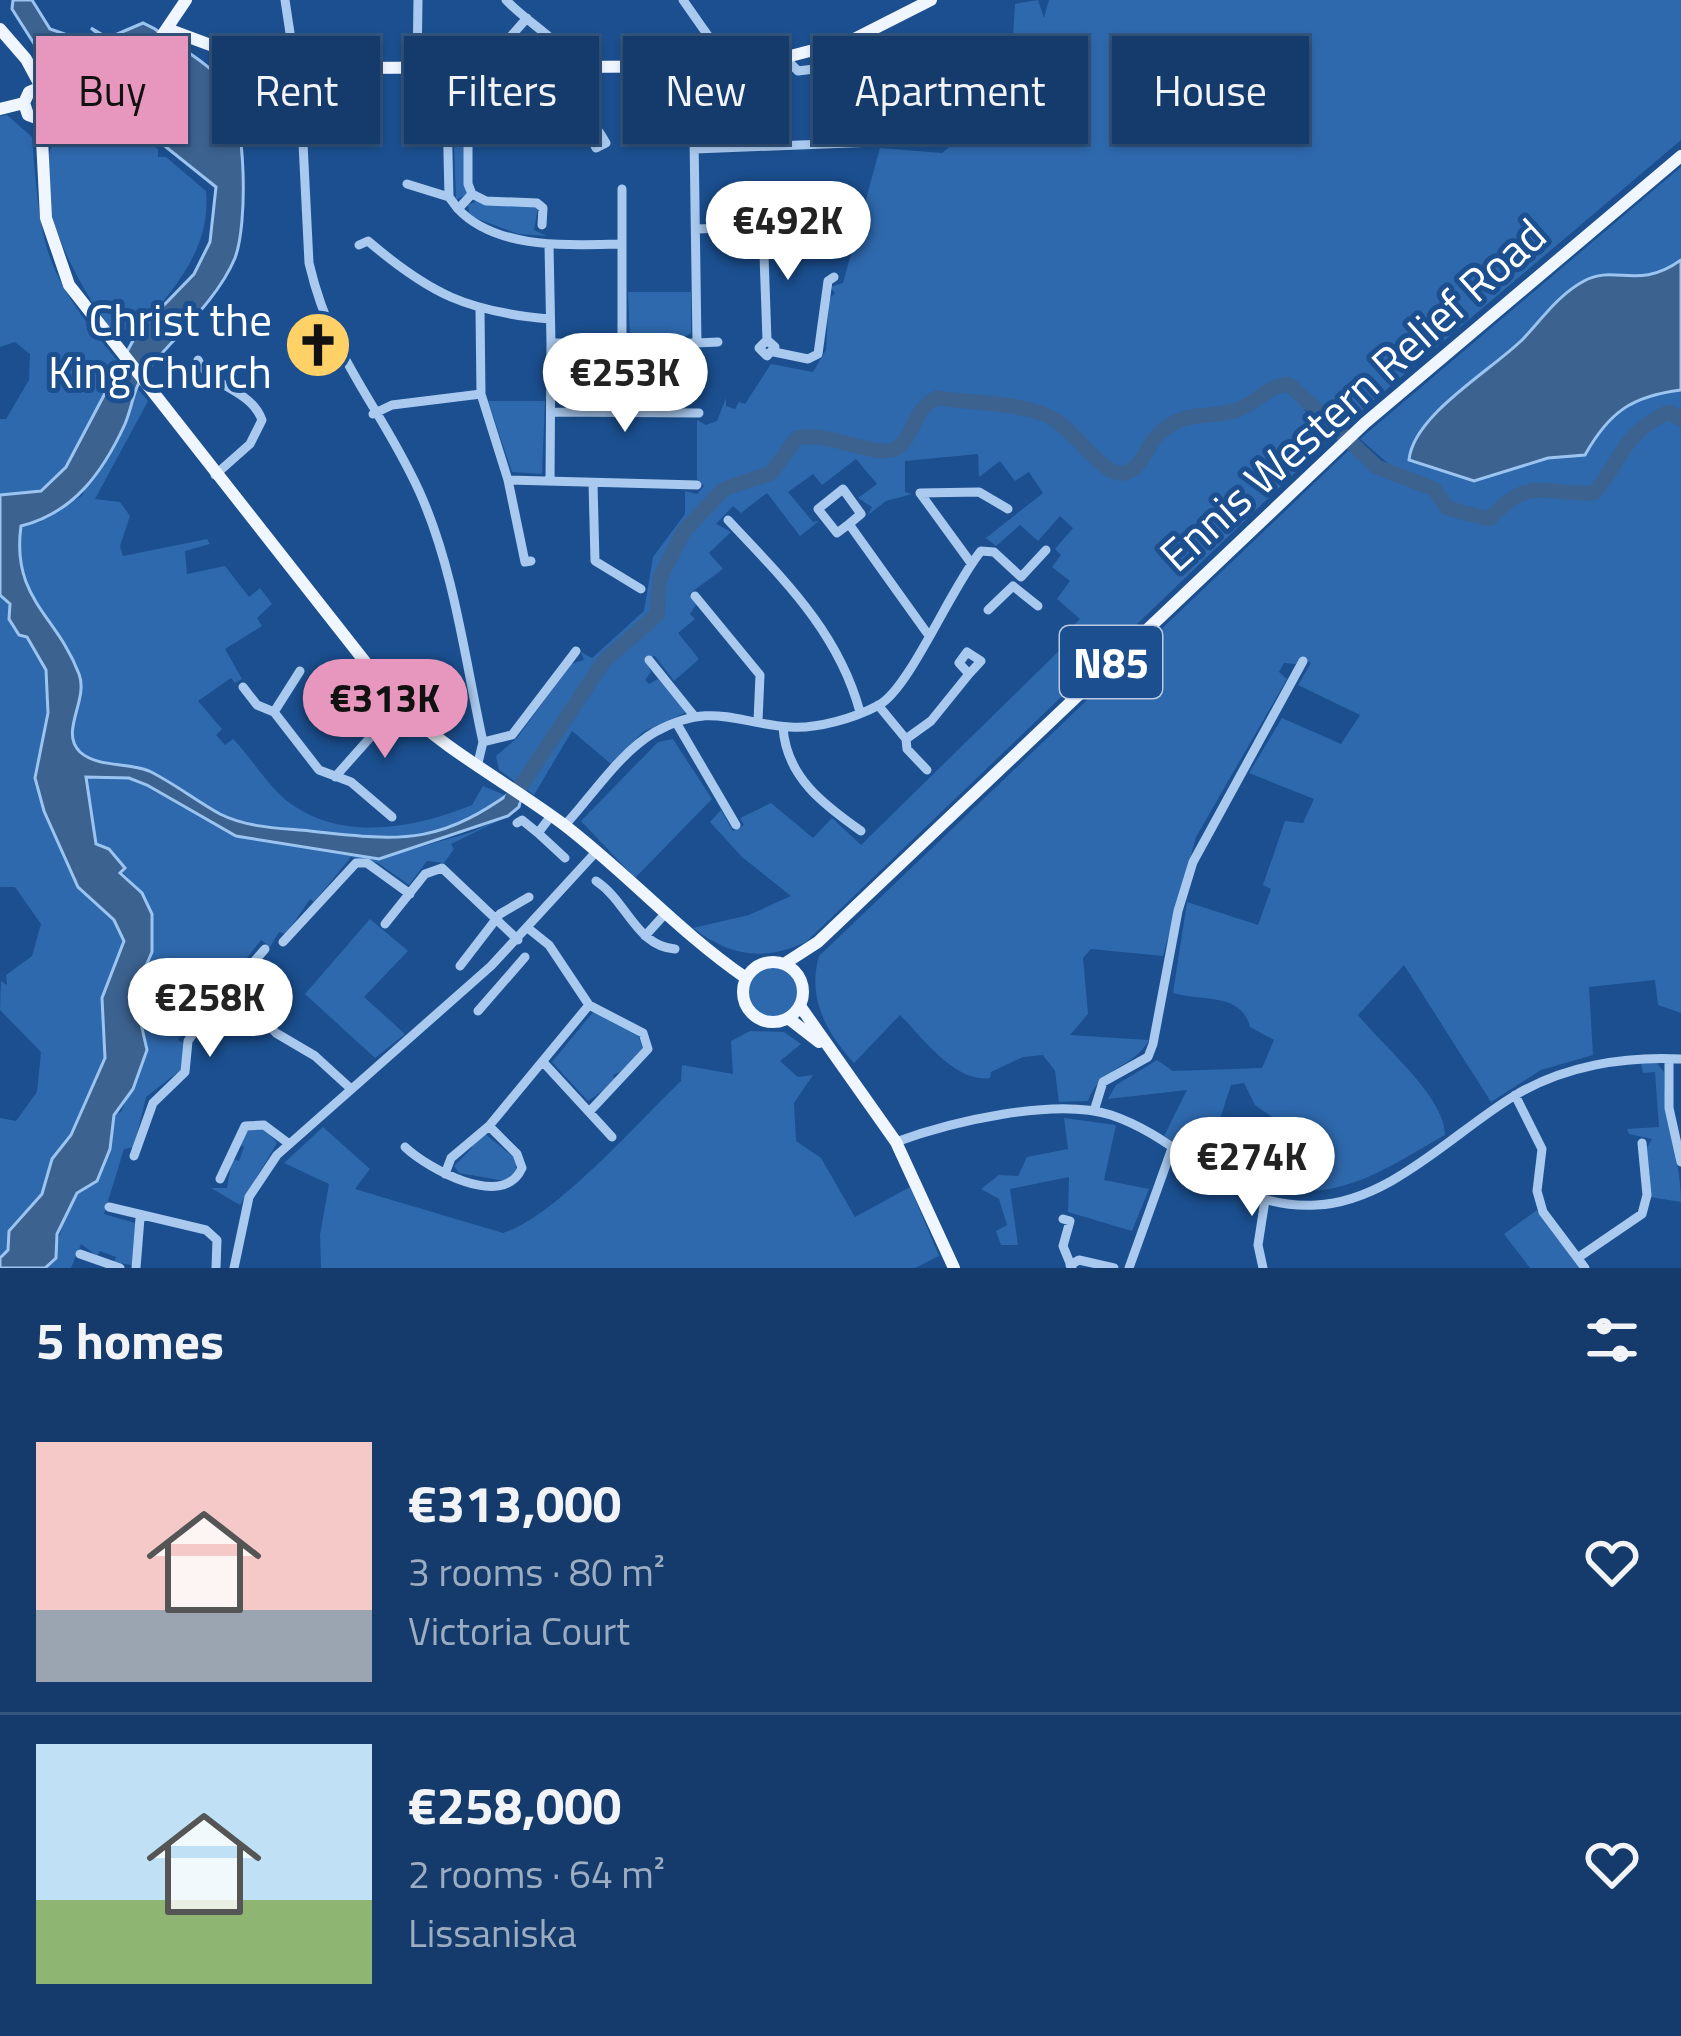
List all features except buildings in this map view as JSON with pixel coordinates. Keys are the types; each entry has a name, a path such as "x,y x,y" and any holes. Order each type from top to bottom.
{"main road":[{"path":"164,36 186,0"},
{"path":"789,61 852,40 931,0"},
{"path":"0,29 36,80"},
{"path":"167,32 212,47"},
{"path":"36,89 29,92 25,103 28,115 36,118"},
{"path":"0,109 25,103"},
{"path":"39,144 53,251 69,285 398,705 477,767 565,825 664,915 746,978 743,996 750,1012 765,1021 788,1018 800,1006"},
{"name":"Ennis Western Relief Road","path":"784,964 818,941 1365,422 1681,156"},
{"name":"Ennis Western Relief Road","path":"799,976 818,941"},
{"path":"784,964 799,976 800,1006 824,1047 896,1142 954,1268"},
{"name":"N85","path":"746,978 758,965 784,964"},
{"path":"788,1018 824,1047"}],"street":[{"path":"285,0 290,36"},
{"path":"417,36 418,0"},
{"path":"506,0 553,36"},
{"path":"682,0 708,36"},
{"path":"511,36 526,18"},
{"path":"303,144 316,290 337,351 410,473 430,519 483,742 477,767"},
{"path":"448,144 449,196 481,226 549,245 621,244"},
{"path":"458,209 472,194 470,144"},
{"path":"695,144 697,343"},
{"path":"695,149 823,144"},
{"path":"407,184 449,196"},
{"path":"622,189 622,343"},
{"path":"472,194 486,201 537,203 542,225"},
{"path":"697,229 844,224"},
{"path":"764,226 767,340 774,352 808,359 818,354 828,281 834,277"},
{"path":"359,245 368,241 433,291 550,331 622,343 718,342"},
{"path":"549,245 550,480"},
{"path":"480,310 481,394 508,480 525,562 530,561"},
{"path":"198,360 204,372 257,407 262,420 250,444 215,475"},
{"path":"373,414 392,405 481,394"},
{"path":"552,412 699,413"},
{"path":"508,480 697,485"},
{"path":"593,483 595,561 640,589"},
{"path":"843,489 861,514 849,524 837,533 818,508 843,489"},
{"path":"971,563 920,493 979,492 1007,508"},
{"path":"728,520 817,616 842,661 860,712"},
{"path":"849,524 927,634"},
{"path":"565,825 641,742 694,717 716,712 783,727 812,726 878,705 910,673 927,634 971,563 986,550 1038,606"},
{"path":"988,610 1046,550"},
{"path":"694,596 700,611 760,675 758,721"},
{"path":"483,742 512,736 576,651"},
{"path":"649,660 694,717"},
{"path":"1094,1112 1103,1082 1148,1057 1178,910 1193,862 1293,670 1303,661"},
{"path":"906,739 931,721 969,674"},
{"path":"274,712 299,678"},
{"path":"243,687 257,705 274,712 319,770 351,782 378,811 392,818"},
{"path":"335,777 398,705"},
{"path":"878,705 927,770"},
{"path":"677,724 736,825"},
{"path":"783,727 791,761 806,785 861,832"},
{"path":"538,833 551,816"},
{"path":"518,823 522,820 565,858"},
{"path":"234,1268 249,1197 288,1143 491,966 595,853"},
{"path":"283,942 356,863 367,863 410,893"},
{"path":"385,924 425,874 442,868 518,940"},
{"path":"596,881 625,903 634,927 675,949"},
{"path":"460,966 497,917 529,896"},
{"path":"645,936 664,915"},
{"path":"529,929 549,945 589,1005 633,1023 647,1049 590,1111"},
{"path":"134,1156 153,1103 185,1072 188,1042 265,949"},
{"path":"478,1011 525,957"},
{"path":"491,966 506,981"},
{"path":"233,986 276,1033 315,1056 350,1088"},
{"path":"445,1174 469,1138 489,1126 589,1005"},
{"path":"896,1142 995,1117 1094,1112 1113,1116 1221,1182 1265,1200 1316,1205 1362,1194 1546,1080 1605,1063 1675,1059 1669,1108 1681,1162"},
{"path":"543,1061 612,1137"},
{"path":"1515,1096 1541,1149 1537,1191 1543,1211 1585,1268"},
{"path":"220,1179 244,1126 264,1125 288,1143"},
{"path":"405,1147 445,1174 494,1186 517,1178 522,1168 518,1154 489,1126"},
{"path":"1579,1257 1642,1214 1648,1195 1642,1142"},
{"path":"1129,1268 1171,1151"},
{"path":"1262,1268 1258,1245 1265,1200"},
{"path":"109,1207 206,1230 217,1240 216,1268"},
{"path":"136,1268 140,1218"},
{"path":"1064,1219 1070,1221 1064,1246 1071,1266 1079,1260 1114,1268"},
{"path":"80,1254 120,1268"}],"shaded area":[{"path":"13,0 32,0 50,29 70,36 36,36 36,47 12,9"},
{"path":"1038,0 1044,18 1049,0 1681,0 1681,140 1341,428 1315,402 1304,410 1333,436 806,942 761,954 733,950 693,928 749,915 791,896 742,857 710,822 721,810 733,831 744,825 740,818 771,803 813,838 832,818 861,845 1068,642 1063,636 1080,619 1057,599 1070,581 1052,567 1061,555 1055,549 1073,528 1060,516 1038,541 1020,525 996,546 986,538 1043,493 1029,472 1015,481 1000,461 979,477 978,454 905,461 905,492 912,494 886,501 868,515 872,507 858,498 877,484 856,459 822,485 813,474 788,492 813,522 819,521 800,536 767,493 741,513 733,506 716,524 731,532 709,553 723,569 689,594 697,603 690,614 695,619 678,633 699,659 674,681 655,656 645,659 651,672 645,680 649,684 658,679 687,712 643,732 611,764 572,731 534,795 499,770 496,756 517,738 571,664 584,660 581,652 592,658 644,611 653,557 685,514 685,491 697,494 704,486 697,479 697,420 706,425 717,421 726,398 726,406 735,409 739,402 745,404 771,364 813,372 826,350 829,299 835,293 830,287 843,283 880,148 942,153 953,144 1088,144 1088,36 1013,36 1015,4"},
{"path":"143,23 165,36 113,36"},
{"path":"188,52 212,71 212,144 241,144 242,221 235,258 206,304 141,378 125,424 96,475 56,512 21,526 20,551 29,589 79,674 74,744 95,760 149,771 231,819 344,835 399,837 446,828 524,783 519,807 508,816 379,859 236,836 147,785 129,778 86,777 96,844 109,849 125,868 120,873 142,893 152,914 152,952 134,993 147,1050 133,1089 114,1115 110,1149 97,1181 77,1193 57,1234 56,1258 45,1268 0,1268 9,1231 42,1194 52,1159 71,1135 105,1058 102,998 124,941 114,920 78,887 44,811 35,778 48,713 46,670 27,637 19,635 9,619 10,604 0,595 0,495 41,491 66,467 137,333 194,274 210,242 216,187 162,144 188,144"},
{"path":"7,115 32,137 39,210 51,261 76,308 121,365 66,467 41,491 0,495 0,419 6,419 29,380 30,354 15,342 0,347 0,116"},
{"path":"53,144 150,144 158,149 158,157 166,157 206,191 197,249 141,329 112,330 72,266 51,212 47,161"},
{"path":"454,144 465,144 467,194 456,200"},
{"path":"1681,167 1681,1013 1658,1005 1655,980 1589,987 1593,1055 1541,1070 1491,1102 1404,965 1358,1015 1424,1089 1443,1120 1445,1135 1372,1175 1335,1188 1293,1191 1272,1117 1255,1105 1244,1083 1231,1085 1206,1162 1164,1136 1187,1090 1108,1099 1116,1085 1157,1060 1173,1071 1262,1068 1274,1040 1250,1027 1239,1008 1173,993 1187,902 1258,925 1271,889 1263,885 1285,821 1303,823 1314,799 1249,773 1282,718 1341,744 1360,715 1298,685 1311,663 1301,657 1296,664 1284,663 1279,672 1287,679 1196,837 1163,956 1091,949 1083,958 1088,1014 1070,1035 1149,1040 1135,1057 1100,1081 1088,1101 1059,1102 1055,1071 1043,1055 1023,1057 991,1072 990,1078 964,1074 940,1057 900,1015 854,1063 835,1039 817,1000 819,956 1349,450 1389,478 1398,472 1360,439"},
{"path":"477,201 538,207 534,230 547,236 518,234 470,216 468,205"},
{"path":"1681,260 1681,390 1624,409 1603,428 1585,455 1548,458 1474,481 1409,460 1424,426 1439,410 1523,339 1575,287 1595,276 1652,274"},
{"path":"628,292 691,292 691,333 683,338 630,337"},
{"path":"138,389 148,401 95,499 120,502 130,516 120,546 123,556 207,539 210,544 185,551 187,574 225,566 249,597 260,588 272,604 257,618 262,626 225,649 242,679 235,683 231,678 198,701 222,729 216,735 225,745 233,739 290,803 332,823 380,827 427,820 472,805 483,786 507,796 457,825 411,836 286,829 237,820 148,771 94,760 79,751 72,734 81,693 79,673 22,571 21,526 40,522 83,495"},
{"path":"488,401 545,401 542,474 512,472"},
{"path":"0,595 10,604 9,619 18,634 27,637 46,670 48,713 35,778 44,811 78,887 114,920 124,941 102,998 105,1057 71,1135 52,1159 42,1194 9,1231 8,1250 0,1258 0,1118 16,1121 37,1092 41,1052 0,1010 1,981 7,985 6,975 32,956 41,924 15,887 0,887"},
{"path":"673,739 712,799 635,878 581,821 658,742"},
{"path":"85,776 129,778 147,785 236,836 379,859 472,832 520,810 451,844 454,849 444,863 427,861 409,885 378,863 351,857 314,902 310,899 286,934 279,932 270,947 261,940 178,1040 183,1043 182,1069 146,1097 134,1147 124,1149 104,1214 135,1223 132,1265 114,1262 116,1257 100,1251 97,1256 81,1244 71,1268 45,1268 56,1258 65,1219 102,1152 114,1114 121,1112 147,1050 134,993 142,893 96,844"},
{"path":"370,919 408,951 364,997 405,1034 375,1058 305,994"},
{"path":"772,966 791,973 798,992 791,1011 772,1018 753,1011 746,992 753,973"},
{"path":"594,1011 637,1032 643,1049 629,1068 613,1075 615,1082 588,1101 552,1062"},
{"path":"750,1031 784,1032 801,1044 780,1061 798,1077 813,1075 794,1103 796,1141 821,1158 855,1217 910,1187 939,1256 915,1268 321,1268 320,1235 329,1184 284,1163 323,1127 370,1169 355,1189 503,1233 524,1224 571,1189 681,1081 682,1065 733,1074 731,1041"},
{"path":"1656,1062 1664,1072 1681,1202 1650,1197 1646,1149 1652,1139 1629,1134 1627,1129 1659,1127 1655,1072 1643,1073 1641,1063"},
{"path":"1064,1118 1116,1125 1104,1180 1149,1189 1132,1231 1068,1212 1069,1177 1010,1189 1018,1245 1001,1245 996,1231 1007,1225 999,1199 981,1189 999,1175 1018,1176 1027,1157 1068,1149"},
{"path":"249,1128 265,1129 277,1143 240,1205 211,1188 227,1188 232,1159 239,1161 244,1147 238,1143"},
{"path":"484,1133 516,1159 516,1172 505,1181 459,1173 454,1166 472,1148 471,1141"},
{"path":"1537,1210 1580,1268 1530,1268 1504,1234"}],"waterway":[{"path":"512,799 604,661 657,615 660,578 684,531 724,489 771,473 797,438 892,450 901,445 923,408 936,398 1046,415 1110,470 1125,473 1136,466 1156,437 1178,421 1231,412 1271,389 1290,385 1377,467 1434,489 1447,508 1489,519 1527,492 1594,493 1641,429 1669,412 1681,419"}],"place":[{"name":"Christ the King Church","path":"318,345"}]}
